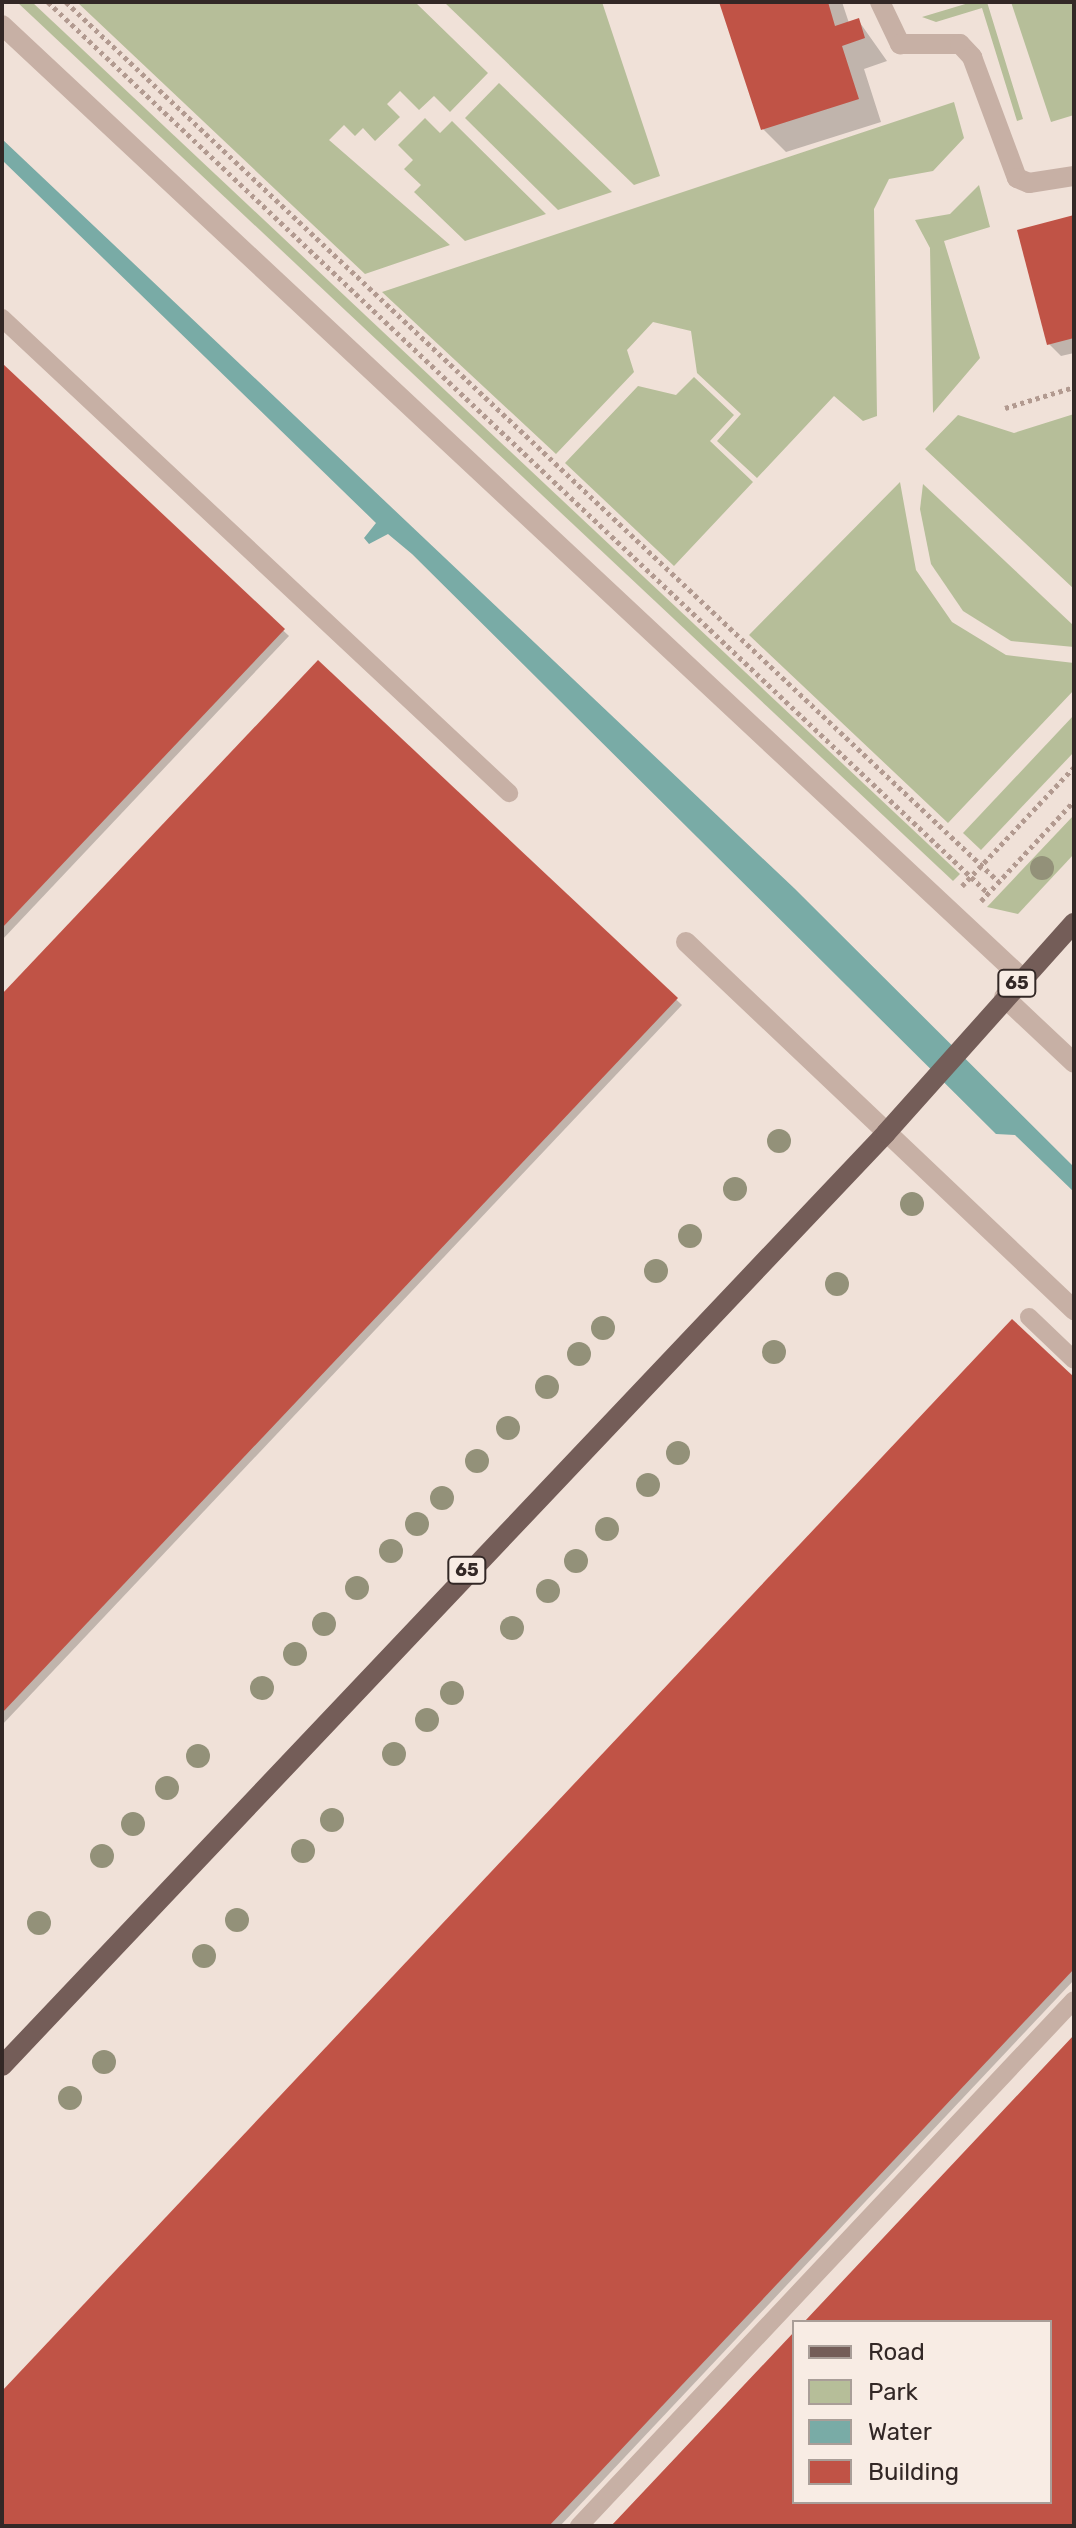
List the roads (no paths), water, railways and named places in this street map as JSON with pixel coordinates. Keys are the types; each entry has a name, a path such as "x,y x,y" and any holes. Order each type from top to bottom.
{"main road":[{"name":"65","path":"2,2066 886,1133 933,1075 1074,923"}],"street":[{"path":"880,2 900,44 960,44 972,57 1017,178 1029,183 1074,176"},
{"path":"2,25 1022,978"},
{"path":"686,942 1074,1310"},
{"path":"1004,997 1074,1063"}],"lane":[{"path":"2,318 509,793"},
{"path":"1029,1317 1074,1360"},
{"path":"579,2526 1074,2000"}],"water":[{"path":"2,139 794,888 1074,1167 1074,1192 1015,1135 996,1134 412,554 388,534 369,544 364,538 376,523 2,160"}]}
